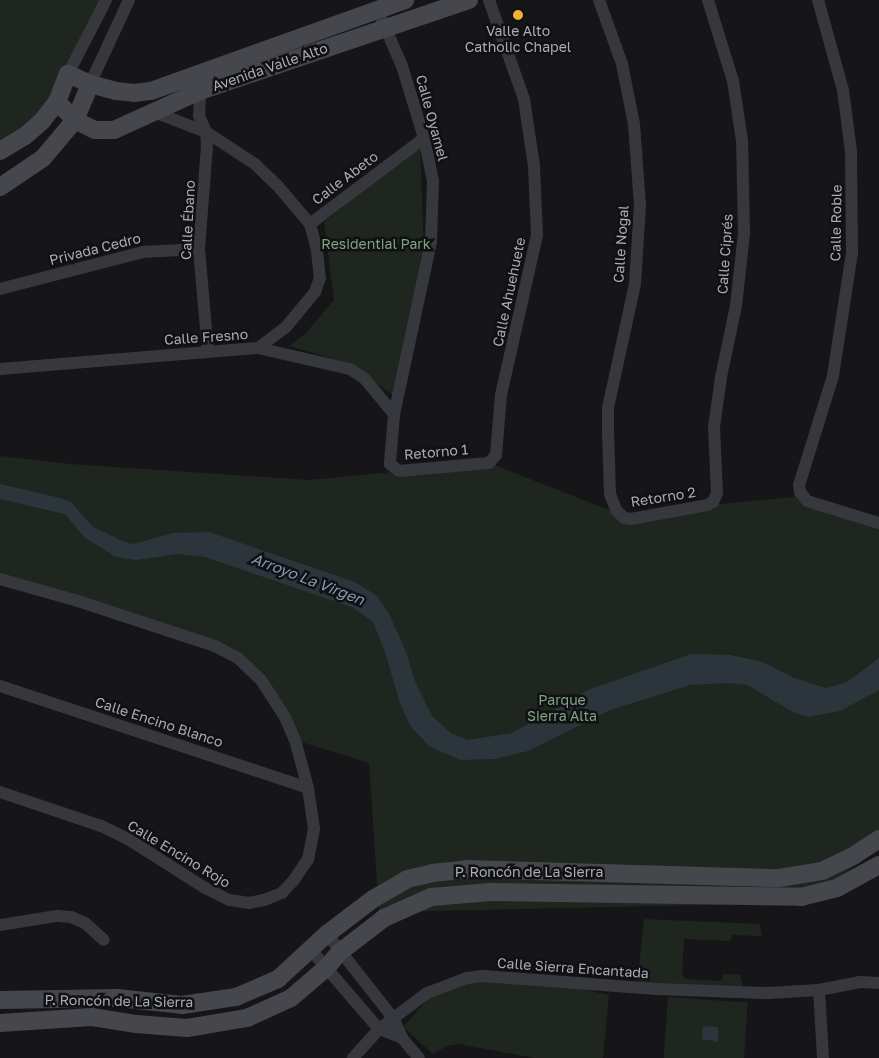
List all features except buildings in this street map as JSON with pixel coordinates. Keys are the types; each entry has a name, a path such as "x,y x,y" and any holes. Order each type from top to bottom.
{"street":[{"path":"0,151 25,136 42,121 57,102 68,74 106,0"},
{"path":"0,187 43,158 75,120 129,0"},
{"name":"Avenida Valle Alto","path":"68,74 90,84 134,93 151,90 405,0"},
{"name":"Avenida Valle Alto","path":"57,102 75,120 95,130 107,132 200,91 313,52 386,30 469,0"},
{"name":"Calle Ahuehuete","path":"489,0 524,99 534,166 537,235 501,395 497,446"},
{"name":"Calle Nogal","path":"599,0 622,64 634,124 640,205 634,284 608,408 610,494"},
{"name":"Calle Ciprés","path":"708,0 733,81 742,141 744,234 736,306 721,376 714,427 716,482"},
{"name":"Calle Roble","path":"818,0 843,90 850,143 852,253 833,376 799,485 800,492 807,501 879,523"},
{"name":"Calle Oyamel","path":"378,11 402,66 424,138 432,181 431,242 394,414"},
{"name":"Calle Ébano","path":"200,91 200,116 206,132 199,249 208,351"},
{"path":"154,112 206,132 255,164 277,185 310,224"},
{"name":"Calle Abeto","path":"258,348 286,327 315,292 320,278 310,224 424,138"},
{"name":"Privada Cedro","path":"0,289 143,252 199,249"},
{"name":"Calle Fresno","path":"0,369 258,348 350,369 364,378 394,414"},
{"name":"Retorno 1","path":"394,414 390,464 399,471 489,462 496,455 497,446"},
{"name":"Retorno 2","path":"610,494 616,510 624,518 631,519 710,504 716,497 716,482"},
{"name":"Calle Encino Rojo","path":"0,579 78,601 215,646 238,658 260,680 285,717 295,740 308,788 314,829 308,859 282,893 249,903 228,900 205,888 128,839 101,826 0,792"},
{"name":"Calle Encino Blanco","path":"0,686 308,788"},
{"name":"P. Roncón de La Sierra","path":"0,1000 117,998 182,1005 236,997 278,979 326,934 373,899 407,879 432,873 468,869 779,878 822,871 853,856 879,839"},
{"name":"P. Roncón de La Sierra","path":"0,1023 92,1017 136,1024 186,1028 222,1024 270,1009 291,998 326,968 340,952 384,918 431,897 491,892 801,897 837,888 854,881 879,865"},
{"path":"0,925 57,916 71,917 85,923 104,940"},
{"path":"326,934 394,1019 402,1038 419,1058"},
{"path":"311,950 379,1029 402,1038"},
{"name":"Calle Sierra Encantada","path":"353,1058 379,1029 427,993 444,985 483,976 711,992 767,993 819,990 860,982 879,983"},
{"path":"819,990 823,1058"}],"green space":[{"path":"0,0 105,0 57,102 0,149"},
{"name":"Residential Park","path":"420,146 424,250 393,395 348,363 289,346 305,334 334,300 324,222"},
{"name":"Parque Sierra Alta","path":"0,456 71,464 309,480 489,463 619,514 803,496 879,523 879,850 800,903 379,912 369,763 295,740 274,699 238,658 0,579"},
{"path":"644,919 760,924 762,936 732,935 730,941 684,939 682,974 686,979 722,981 723,974 740,975 744,991 637,987"},
{"path":"473,980 552,983 609,995 603,1058 535,1058 459,1044 447,1046 433,1054 403,1027 432,994"},
{"path":"668,997 748,1003 744,1058 664,1058"}],"water":[{"name":"Arroyo La Virgen","path":"0,484 71,502 93,527 125,542 133,544 173,533 209,532 355,582 376,595 389,614 407,654 414,679 432,716 452,734 468,740 512,733 588,690 691,654 730,655 763,662 794,678 826,688 847,682 879,658 879,690 840,711 808,717 793,712 747,685 729,683 690,685 610,710 528,751 495,759 460,760 429,746 411,727 400,703 384,649 373,622 354,608 205,557 177,554 136,560 116,557 84,537 65,514 0,499"},
{"path":"703,1026 718,1027 718,1042 702,1039"}],"place":[{"name":"Valle Alto Catholic Chapel","path":"518,15"}]}
